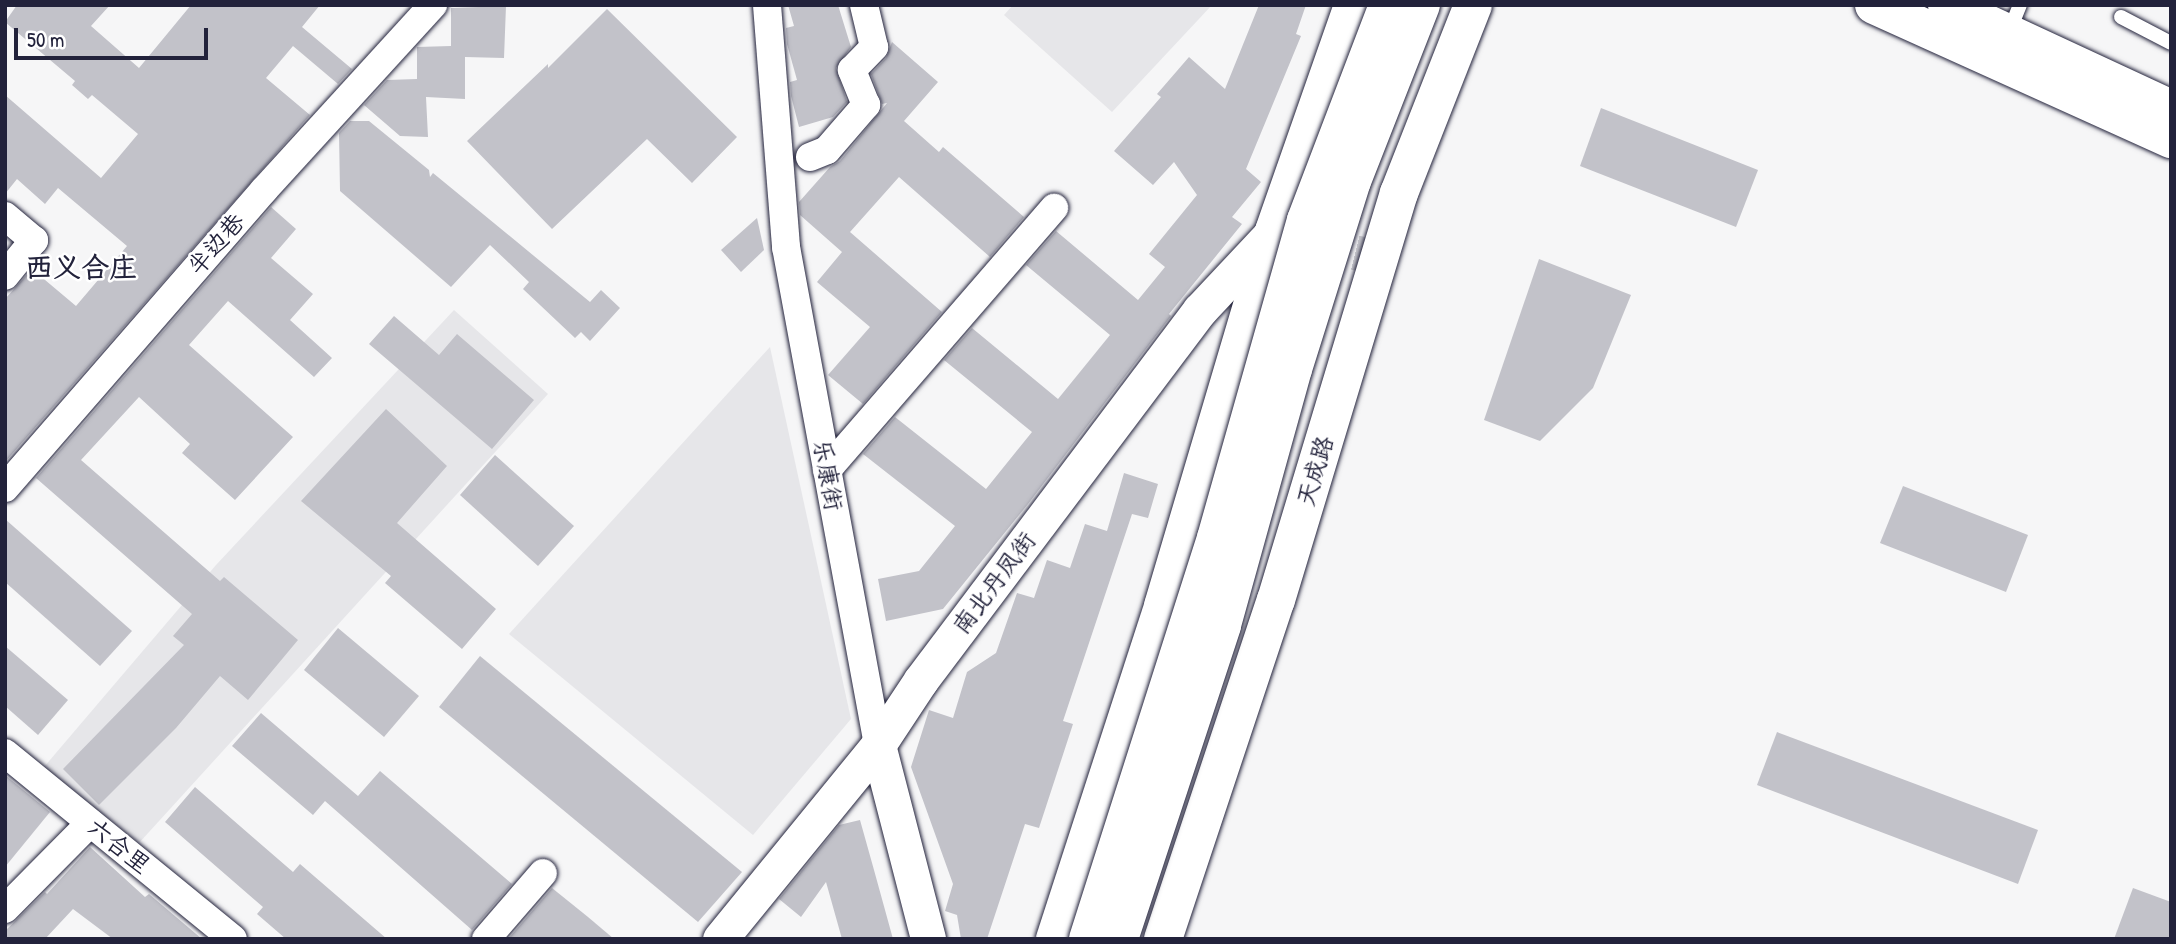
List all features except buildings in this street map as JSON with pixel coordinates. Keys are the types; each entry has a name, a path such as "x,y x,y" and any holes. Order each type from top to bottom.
{"main road":[{"path":"1055,939 1163,606 1274,231 1353,5"},
{"path":"1088,939 1216,538 1307,220 1388,5"},
{"name":"天成路","path":"1119,939 1222,625 1293,369 1352,181 1421,5"},
{"name":"天成路","path":"1163,939 1276,600 1399,193 1473,5"},
{"path":"1874,5 2171,139"},
{"path":"1947,5 2014,20 2171,109"}],"street":[{"name":"半边巷","path":"5,488 264,190 433,5"},
{"name":"乐康街","path":"766,5 786,247 878,746 928,939"},
{"path":"810,157 827,150 866,105 852,70 874,47 863,5"},
{"path":"827,470 1054,208"},
{"path":"5,216 34,240 5,276"},
{"name":"南北丹凤街","path":"720,939 878,746 921,680 1200,310 1274,231"},
{"name":"六合里","path":"5,753 233,939"},
{"path":"5,909 90,823"},
{"path":"486,939 543,873"}],"lane":[{"path":"2121,17 2171,43"}],"shaded area":[{"path":"1013,5 1212,5 1112,112 1004,15"},
{"path":"454,310 548,394 139,843 44,767 216,565"},
{"path":"770,347 851,719 753,835 509,634"}],"tunnel":[{"path":"1304,239 1378,258"}],"district":[{"name":"西义合庄","path":"81,267"}]}
